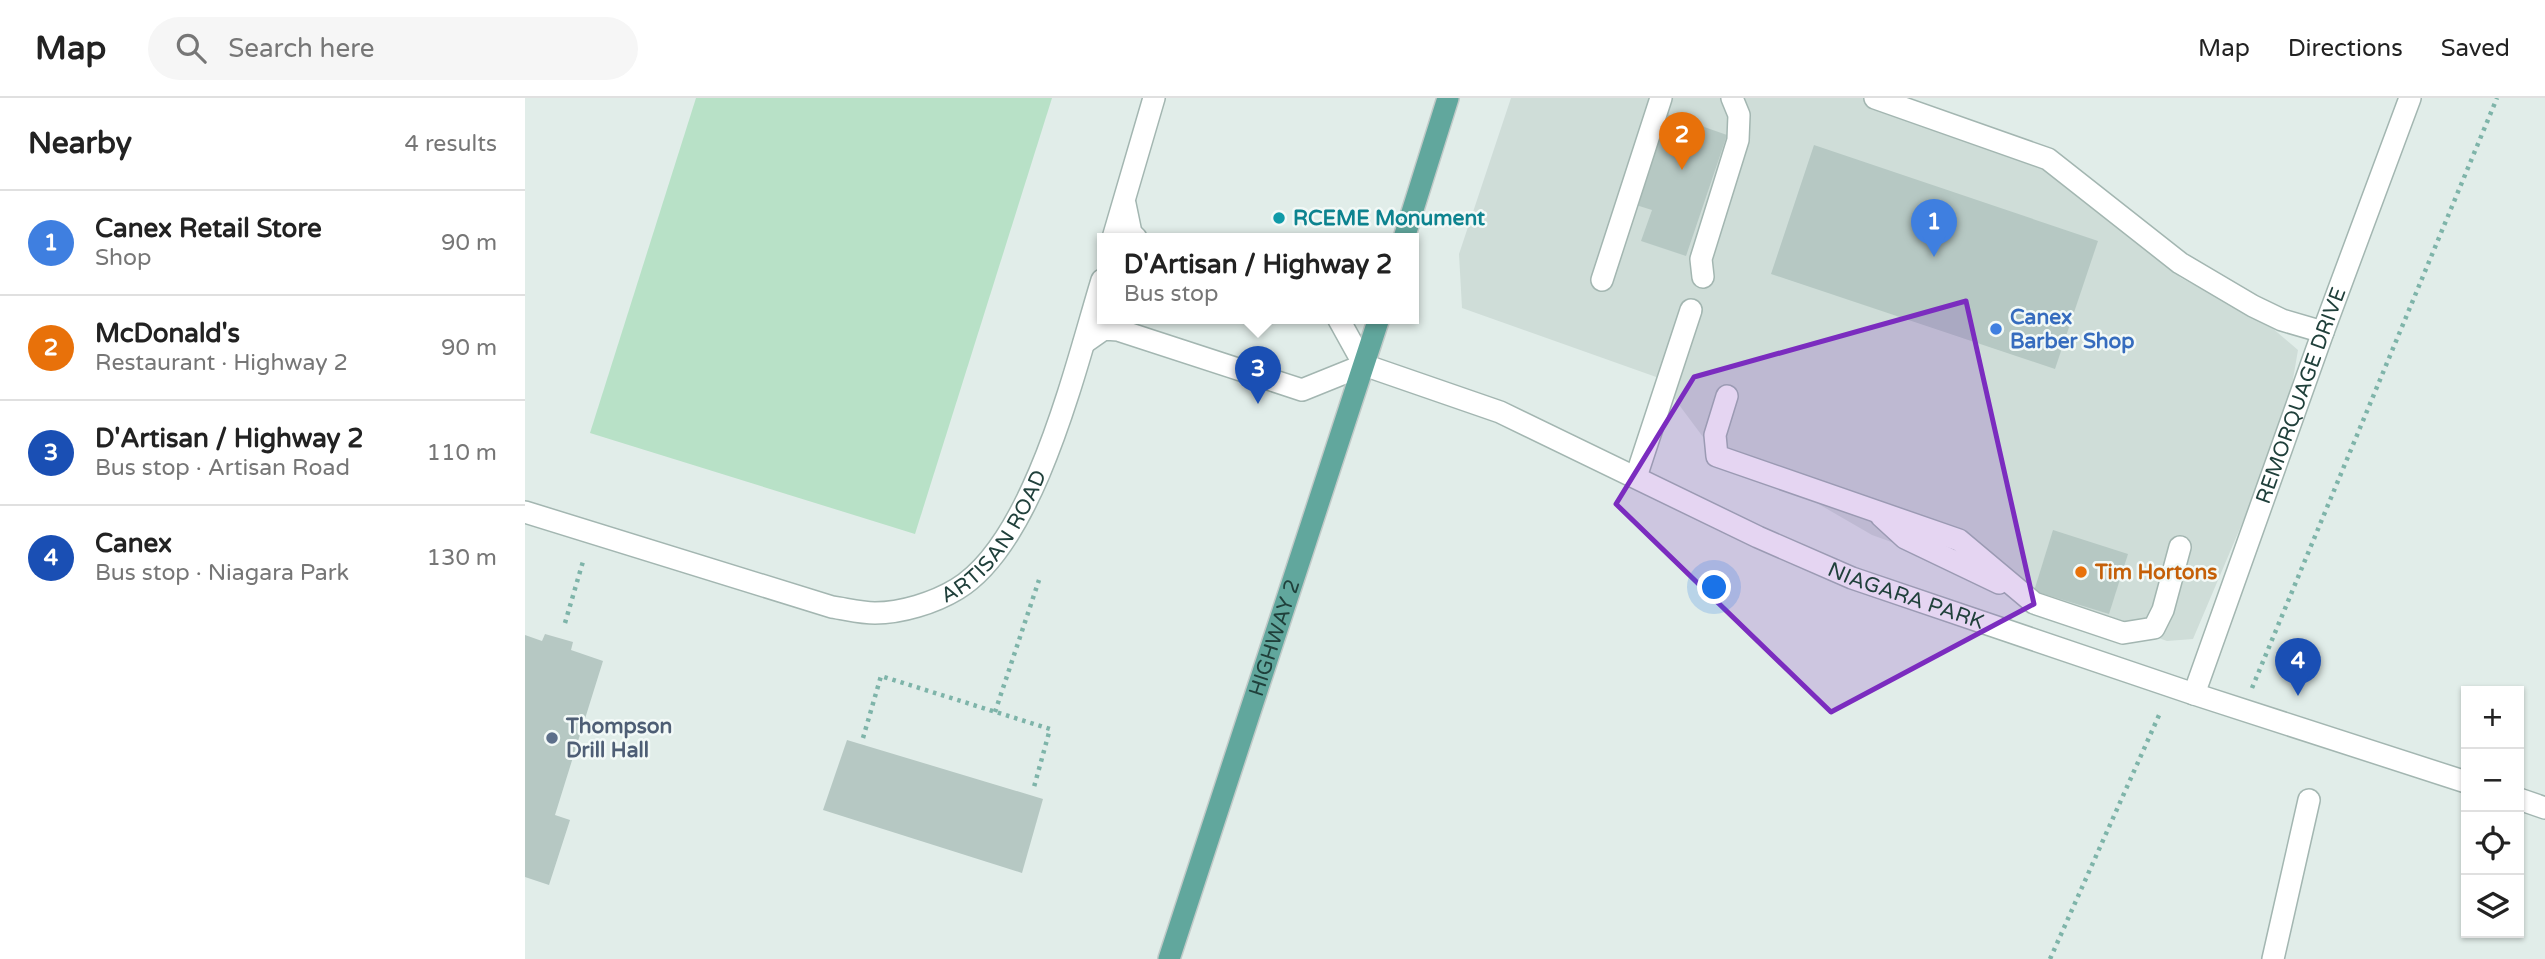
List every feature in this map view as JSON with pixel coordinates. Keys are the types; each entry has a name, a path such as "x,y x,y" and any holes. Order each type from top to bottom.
{"main road":[{"path":"1406,233 1448,98"},
{"name":"HIGHWAY 2","path":"1169,959 1377,324"}],"street":[{"path":"1115,233 1154,98"},
{"path":"1602,280 1661,98"},
{"path":"1703,277 1701,259 1738,140 1739,115 1732,98"},
{"path":"1875,98 2048,159 2181,263 2253,306 2282,320 2323,332"},
{"name":"REMORQUAGE DRIVE","path":"2194,694 2410,98"},
{"path":"1124,200 1131,233"},
{"name":"ARTISAN ROAD","path":"525,512 832,607 876,613 916,606 957,589 967,581 995,555 1024,510 1050,443 1097,297"},
{"path":"1636,477 1691,310"},
{"path":"1084,343 1104,329 1118,330 1302,390 1364,365 1341,324"},
{"name":"NIAGARA PARK","path":"1364,365 1500,412 1758,537 1852,578 2194,694 2461,780"},
{"path":"1727,396 1715,435 1717,456 1959,540 2034,603 2123,633 2154,628 2163,610 2180,547"},
{"path":"2273,959 2309,800"},
{"path":"2524,801 2545,808"}],"path":[{"path":"2252,689 2497,98"},
{"path":"565,623 584,558"},
{"path":"995,712 1038,580"},
{"path":"863,738 881,676 1050,729 1034,787"},
{"path":"2050,959 2160,713"}],"highlighted area":[{"path":"1966,301 2034,604 1831,712 1616,504 1694,377"}],"shaded area":[{"path":"1511,98 1885,98 2017,145 2133,232 2181,278 2264,321 2298,350 2286,420 2193,639 2167,641 1872,535 1703,437 1659,378 1462,308 1459,254"}],"green space":[{"path":"696,98 1052,98 915,534 590,433"}],"building":[{"path":"1667,114 1727,135 1686,256 1641,241 1652,210 1636,205"},
{"path":"1814,145 2098,241 2055,369 1771,274"},
{"name":"Tim Hortons","path":"2053,530 2128,554 2109,614 2034,591"},
{"name":"Thompson Drill Hall","path":"545,634 573,642 571,650 603,661 555,815 570,820 549,885 525,877 525,635 542,641"},
{"path":"847,740 1043,799 1022,873 823,810"}],"place":[{"name":"McDonald's","path":"1682,170"},
{"name":"RCEME Monument","path":"1279,218"},
{"name":"Canex Retail Store","path":"1934,257"},
{"name":"Canex Barber Shop","path":"1996,329"},
{"name":"D'Artisan / Highway 2","path":"1258,404"},
{"name":"Tim Hortons","path":"2081,572"},
{"name":"Canex","path":"2298,696"},
{"name":"Thompson Drill Hall","path":"552,738"}]}
